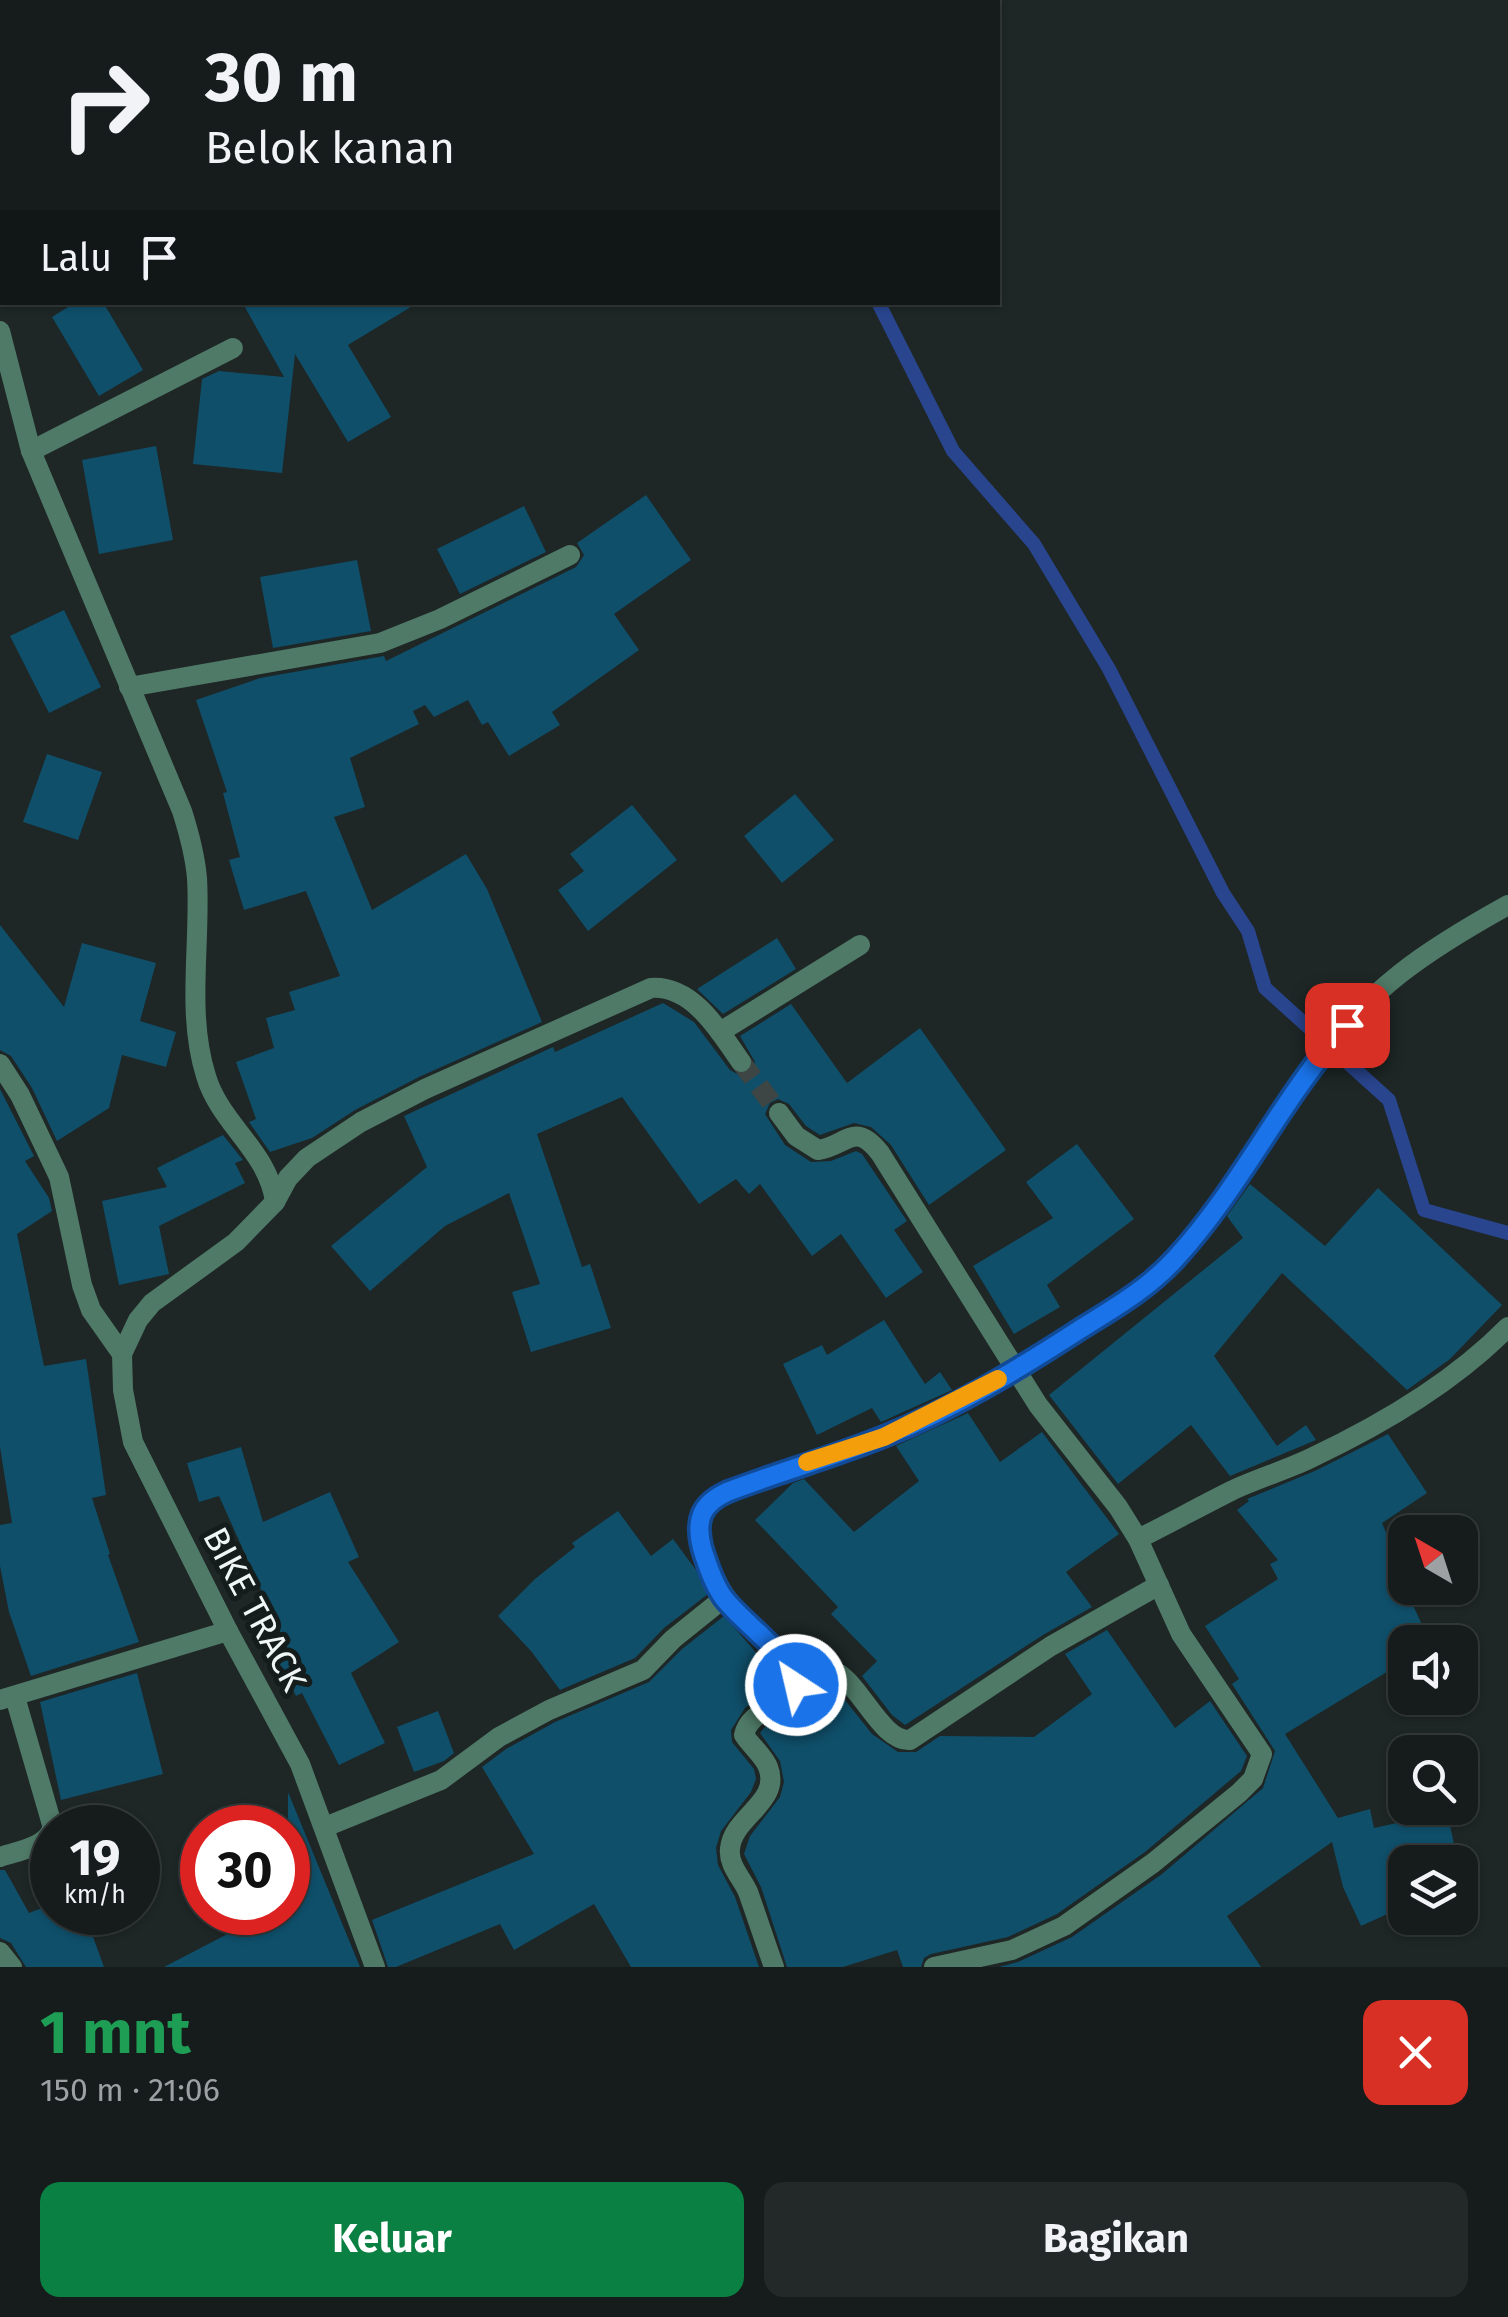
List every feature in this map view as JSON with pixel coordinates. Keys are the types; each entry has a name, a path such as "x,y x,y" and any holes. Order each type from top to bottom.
{"street":[{"path":"0,331 31,451 166,767 193,847 197,880 197,1015 206,1077 229,1120 262,1162 273,1183 275,1202"},
{"path":"31,451 232,348"},
{"path":"129,687 380,642 455,612 570,555"},
{"path":"797,1679 716,1584 698,1530 702,1511 715,1498 814,1459 884,1437 1016,1370 1130,1299 1174,1261 1227,1194 1322,1053 1378,990 1412,962 1508,905"},
{"path":"720,1032 860,945"},
{"path":"0,1064 59,1177 91,1310 122,1354 138,1320 152,1303 236,1242 275,1202 288,1178 307,1158 361,1122 638,992 664,987 679,992 720,1032 742,1062"},
{"path":"778,1112 796,1136 818,1150 855,1136 873,1144 1059,1434 1118,1506 1138,1539 1196,1661 1262,1754 1253,1779 1153,1862 1064,1926 1012,1950 934,1967"},
{"path":"1138,1539 1236,1489 1355,1436 1422,1396 1508,1327"},
{"name":"BIKE TRACK","path":"122,1354 123,1390 134,1442 228,1631 300,1764 375,1967"},
{"path":"797,1679 838,1674 890,1732 902,1741 910,1740 1050,1646 1159,1584"},
{"path":"325,1827 441,1780 499,1737 549,1710 643,1670 672,1639 724,1598"},
{"path":"45,1805 8,1698 228,1631"},
{"path":"774,1967 746,1888 730,1861 730,1848 738,1826 766,1795 770,1784 769,1769 744,1735 745,1728 793,1691 797,1679"},
{"path":"0,1857 30,1847"},
{"path":"0,1952 12,1967"}],"building":[{"path":"71,305 105,305 143,370 99,396 52,317"},
{"path":"244,305 414,305 348,345 391,417 348,442 295,354 282,473 193,464 202,379 219,371 284,377"},
{"path":"156,446 173,540 99,554 82,460"},
{"path":"646,495 691,560 614,614 639,650 552,712 560,725 509,756 488,722 482,725 468,700 434,717 425,705 413,711 419,724 350,758 365,807 334,817 372,910 466,854 487,889 542,1022 419,1077 355,1110 312,1138 270,1152 249,1122 256,1119 236,1062 274,1048 266,1018 295,1010 289,992 340,976 306,891 244,910 229,860 240,857 223,793 227,792 196,700 260,678 384,656 386,661 576,567 584,555 577,543"},
{"path":"524,506 546,552 460,594 437,549"},
{"path":"357,560 371,631 273,648 260,577"},
{"path":"64,610 101,687 49,713 10,636"},
{"path":"47,754 102,772 78,840 23,822"},
{"path":"795,794 834,840 782,883 744,836"},
{"path":"632,805 677,860 588,931 558,890 584,871 570,854"},
{"path":"0,925 64,1007 82,943 156,963 140,1021 176,1032 166,1067 122,1055 109,1108 57,1141 32,1088 11,1056 0,1050"},
{"path":"777,938 796,969 723,1014 697,989"},
{"path":"663,1003 694,1022 730,1070 741,1076 750,1073 755,1062 740,1036 791,1004 847,1083 920,1028 1006,1150 929,1205 891,1145 871,1127 854,1123 820,1135 806,1126 789,1104 778,1099 770,1103 765,1114 785,1145 811,1162 831,1161 856,1151 862,1154 907,1221 894,1230 923,1272 886,1298 841,1234 812,1256 760,1184 749,1194 736,1179 699,1204 622,1097 537,1134 582,1267 590,1264 611,1328 531,1352 512,1292 540,1284 509,1193 445,1226 370,1291 331,1246 427,1167 404,1116 553,1047 555,1052"},
{"path":"0,1089 34,1156 25,1161 49,1198 52,1211 17,1234 44,1366 86,1359 106,1495 92,1498 139,1642 31,1676 9,1612 0,1566 0,1525 12,1523 0,1447"},
{"path":"223,1135 243,1160 235,1163 245,1183 159,1226 169,1274 119,1285 102,1201 167,1187 157,1168"},
{"path":"1077,1144 1134,1219 1047,1285 1060,1307 1014,1334 973,1266 1053,1218 1026,1182"},
{"path":"1250,1184 1325,1246 1378,1188 1502,1305 1450,1359 1407,1390 1282,1273 1214,1356 1277,1446 1306,1425 1316,1440 1230,1476 1191,1425 1118,1484 1049,1395 1243,1238 1227,1216"},
{"path":"884,1320 925,1384 940,1372 952,1390 881,1422 872,1408 817,1435 783,1364 822,1345 827,1355"},
{"path":"968,1413 1000,1462 1042,1432 1119,1534 1066,1572 1092,1607 905,1725 892,1715 862,1676 877,1661 831,1614 838,1607 755,1520 793,1483 804,1479 854,1532 919,1481 896,1446"},
{"path":"1388,1434 1427,1493 1388,1515 1382,1523 1388,1537 1388,1605 1413,1605 1422,1625 1388,1625 1388,1671 1285,1734 1338,1818 1370,1809 1374,1828 1450,1825 1454,1845 1388,1845 1388,1914 1361,1926 1343,1887 1332,1842 1227,1916 1261,1967 999,1967 1072,1937 1162,1874 1263,1788 1275,1751 1232,1684 1239,1679 1205,1626 1278,1579 1270,1564 1278,1560 1237,1510 1247,1499"},
{"path":"241,1447 263,1522 330,1492 359,1557 348,1562 399,1642 351,1673 385,1743 339,1765 302,1693 296,1696 277,1658 289,1652 219,1496 199,1502 187,1463"},
{"path":"618,1511 651,1556 673,1539 708,1594 664,1628 635,1658 560,1690 498,1616 575,1547 572,1543"},
{"path":"724,1616 781,1681 745,1708 731,1730 732,1742 754,1769 756,1779 751,1792 721,1831 716,1848 718,1865 735,1897 759,1967 631,1967 594,1904 514,1950 500,1924 388,1967 372,1920 534,1854 482,1767 555,1722 649,1682"},
{"path":"1107,1630 1175,1728 1210,1701 1247,1756 1241,1771 1145,1852 1057,1914 1008,1937 931,1954 924,1958 921,1967 903,1967 897,1950 843,1967 787,1967 761,1887 744,1854 750,1836 780,1797 784,1782 780,1761 760,1733 764,1728 800,1701 817,1719 841,1695 872,1734 898,1752 916,1752 940,1736 1034,1737 1092,1694 1065,1654"},
{"path":"137,1673 163,1774 61,1800 40,1702"},
{"path":"438,1711 454,1753 414,1772 397,1727"},
{"path":"310,1845 360,1967 164,1967 226,1935 310,1935"},
{"path":"0,1870 5,1870 30,1913 30,1935 92,1935 104,1967 26,1967 11,1943 0,1938"}],"waterway":[{"path":"880,305 953,451 1034,544 1109,669 1223,893 1248,931 1265,988 1389,1100 1424,1210 1508,1233"}],"tunnel":[{"path":"741,1062 779,1113"}],"slow traffic":[{"path":"807,1462 884,1437 998,1379"}],"route":[{"path":"796,1685 797,1679 786,1662 737,1614 716,1584 698,1530 699,1518 708,1503 727,1492 884,1437 921,1420 1016,1370 1130,1299 1174,1261 1218,1207 1308,1071 1347,1025"}]}
